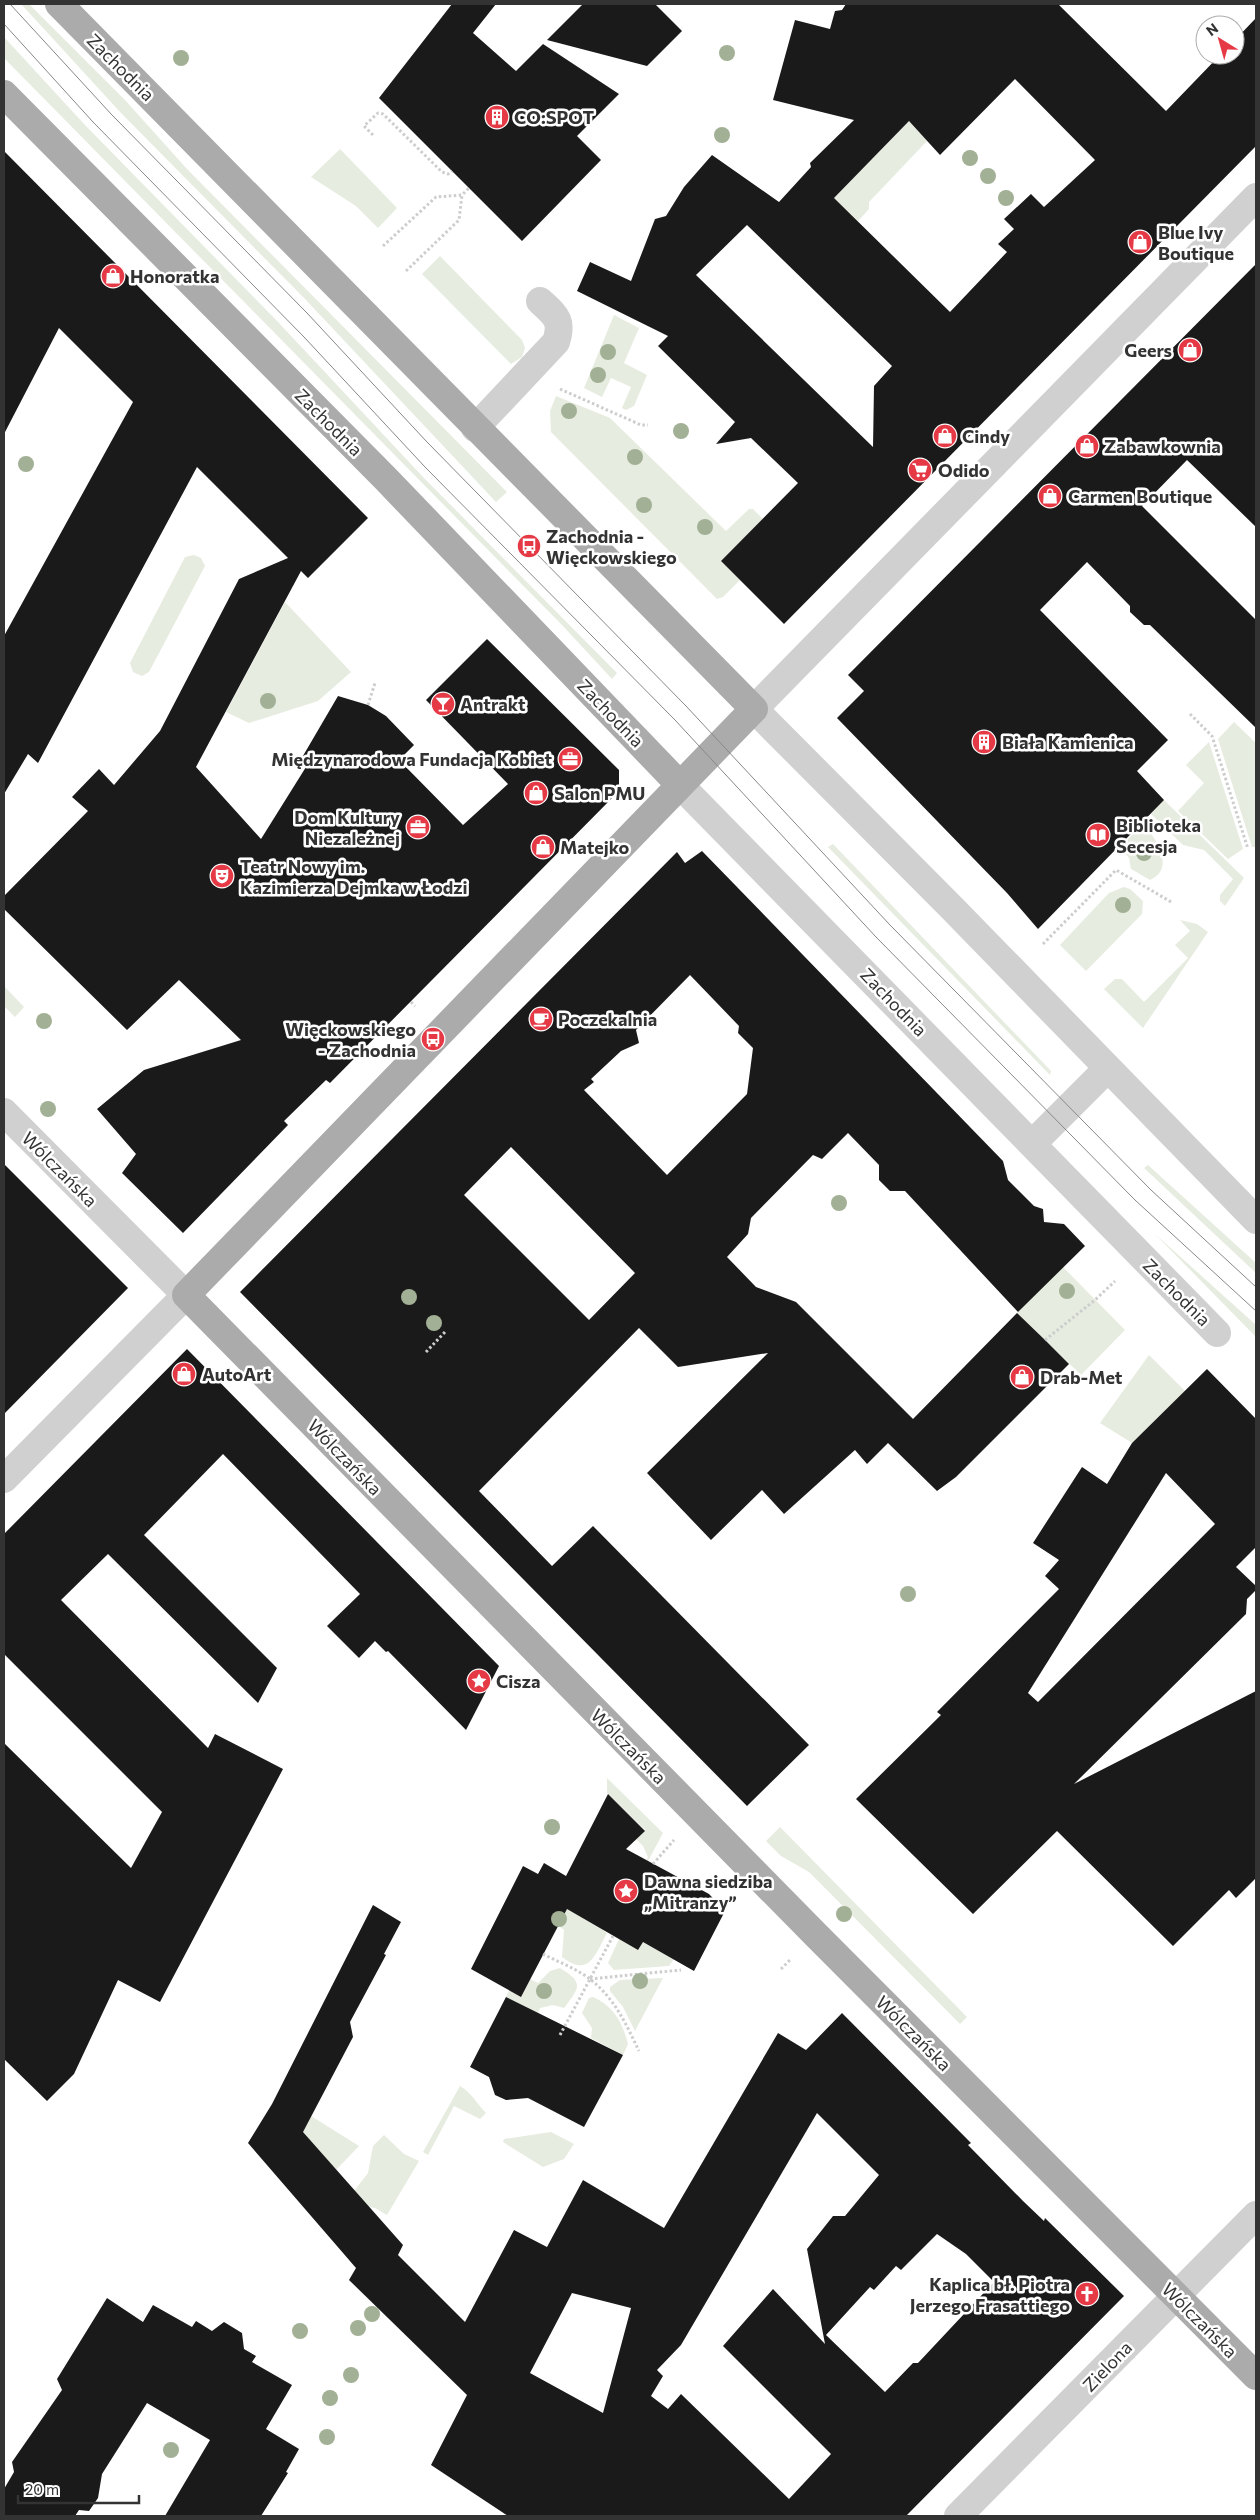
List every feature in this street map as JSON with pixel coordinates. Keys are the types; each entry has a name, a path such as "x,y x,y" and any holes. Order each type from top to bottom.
{"main road":[{"name":"Zachodnia","path":"59,4 754,709"},
{"name":"Zachodnia","path":"4,94 392,485 680,784"},
{"path":"186,1296 754,709"},
{"name":"Wólczańska","path":"186,1296 489,1604 1256,2376"}],"street":[{"path":"754,709 1256,196"},
{"path":"475,428 556,342 560,328 557,317 540,301"},
{"name":"Zachodnia","path":"754,709 952,908 1256,1220"},
{"name":"Zachodnia","path":"680,784 1218,1332"},
{"path":"1032,1144 1108,1068"},
{"name":"Wólczańska","path":"4,1112 186,1296"},
{"path":"4,1479 186,1296"},
{"name":"Zielona","path":"958,2516 1256,2215"}],"path":[{"path":"373,135 364,126 378,113 384,114 442,172 448,174 452,171"},
{"path":"406,271 459,220 462,195 469,188"},
{"path":"383,246 436,197 462,195"},
{"path":"578,396 641,425 648,425"},
{"path":"368,705 375,684"},
{"path":"1190,714 1212,736 1248,849"},
{"path":"1043,944 1116,870 1174,903"},
{"path":"411,1002 415,1006"},
{"path":"1045,1340 1095,1300 1119,1277"},
{"path":"426,1352 445,1332"},
{"path":"653,1864 678,1835"},
{"path":"560,2034 613,1936"},
{"path":"543,1954 590,1979 618,2010 639,2050"},
{"path":"781,1969 795,1955"},
{"path":"590,1979 681,1970"}],"shaded area":[{"path":"21,4 29,4 125,100 187,169 507,492 496,502 305,299 121,113"},
{"path":"4,37 85,125 279,323 423,477 617,673 612,679 562,625 4,58"},
{"path":"909,121 927,141 869,202 869,209 858,221 834,198"},
{"path":"340,149 397,208 378,228 356,206 311,177"},
{"path":"440,256 522,340 525,348 522,357 511,364 422,274"},
{"path":"614,315 639,328 624,363 647,375 634,406 626,410 622,408 631,387 611,378 602,397 584,388"},
{"path":"556,396 610,418 726,531 749,509 753,509 763,519 721,561 740,580 723,597 717,599 551,432 550,411"},
{"path":"194,555 201,558 205,566 149,672 142,676 133,672 130,663 185,557"},
{"path":"285,602 351,672 318,701 249,723 226,712"},
{"path":"1234,722 1256,743 1256,847 1252,847 1218,739"},
{"path":"1209,742 1243,849 1228,859 1178,811 1204,783 1186,765"},
{"path":"1164,800 1244,878 1225,906 1220,901 1220,895 1233,879 1204,850 1183,845 1151,814"},
{"path":"1143,824 1158,845 1163,861 1158,875 1150,880 1131,869 1129,858 1120,847"},
{"path":"833,844 1051,1071 1050,1075 828,847"},
{"path":"1124,887 1130,889 1143,901 1142,914 1086,971 1060,945 1109,893"},
{"path":"1180,920 1197,924 1208,932 1143,1028 1104,989 1115,979 1122,979 1144,1002 1188,958 1175,945 1190,931"},
{"path":"4,986 24,1007 15,1017 4,1006"},
{"path":"1148,1165 1256,1263 1256,1273 1144,1168"},
{"path":"1155,1234 1256,1325 1256,1337"},
{"path":"1063,1267 1125,1330 1081,1375 1017,1313"},
{"path":"1149,1355 1185,1391 1132,1443 1100,1423"},
{"path":"607,1778 663,1833 648,1861 646,1860 648,1857 643,1846 636,1839 645,1830 607,1793"},
{"path":"780,1827 967,2017 960,2024 809,1872 781,1856 766,1841"},
{"path":"557,1895 607,1923 604,1931 607,1933 599,1949 595,1956 585,1964 571,1963 562,1957 564,1930 547,1917"},
{"path":"619,1939 638,1950 643,1942 674,1959 669,1966 614,1970 608,1963"},
{"path":"560,1968 573,1978 577,1986 576,1991 564,2008 553,2005 540,2008 538,2013 506,1997 517,1973 538,1983 550,1971"},
{"path":"663,1978 635,2031 623,2007 610,1991 610,1987 620,1980"},
{"path":"593,1997 607,2005 620,2023 628,2044 623,2055 591,2038 592,2028 582,2013 589,1998"},
{"path":"460,2086 471,2095 486,2113 480,2119 454,2106 428,2155 423,2152"},
{"path":"285,2111 311,2116 359,2146 336,2170"},
{"path":"551,2132 574,2144 564,2159 543,2167 503,2142 504,2139"},
{"path":"384,2135 404,2154 419,2161 387,2215 375,2208 363,2206 354,2191 368,2173 373,2146"}],"building":[{"name":"CO:SPOT","path":"452,4 496,4 473,33 516,71 543,44 619,94 577,136 601,160 522,241 379,98"},
{"path":"583,4 655,4 682,31 647,66 547,40"},
{"path":"846,4 1058,4 1166,111 1210,65 1245,65 1245,30 1256,18 1256,146 784,624 721,561 798,483 751,438 716,444 735,422 658,346 668,336 577,291 590,262 631,281 655,219 666,216 684,187 712,155 779,202 811,167 810,163 854,120 773,100 795,20 830,29 835,11 842,10","holes":["1015,79 1095,160 1044,207 1031,194 1004,219 1014,229 998,244 1007,252 950,312 834,198 909,121 940,155","747,225 892,366 874,386 873,447 696,275"]},
{"path":"4,151 368,518 308,578 301,571 196,767 261,839 306,767 300,761 338,696 368,705 386,716 414,745 399,760 463,825 508,784 426,700 487,639 619,770 619,791 330,1083 326,1080 284,1121 288,1125 183,1233 122,1173 136,1154 97,1109 144,1070 241,1040 179,980 127,1030 4,909 4,896 88,811 72,797 99,769 114,785 160,731 239,579 288,558 197,467 38,763 28,754 4,794 4,636 133,402 59,328 4,434"},
{"path":"1256,264 1256,527 1187,460 1142,506 1256,620 1256,728 1150,625 1144,625 1130,612 1130,606 1087,562 1040,610 1168,740 1137,771 1164,800 1038,929 1007,893 837,718 864,691 848,675"},
{"path":"702,851 1003,1161 1008,1180 1034,1206 1043,1209 1044,1222 1064,1224 1085,1246 1018,1312 905,1191 890,1191 879,1180 879,1165 848,1133 822,1159 813,1155 751,1218 748,1234 727,1257 756,1287 796,1302 913,1419 1017,1313 1069,1364 956,1477 937,1491 888,1443 867,1464 855,1450 784,1514 762,1490 711,1540 647,1473 768,1353 678,1367 639,1328 479,1491 552,1566 593,1526 809,1745 747,1806 240,1292 677,852 685,863","holes":["690,975 739,1026 738,1033 753,1048 747,1094 667,1175 584,1090 594,1082 591,1079 621,1051 639,1043 636,1030","511,1147 635,1273 589,1320 464,1195"]},
{"path":"4,1164 128,1288 4,1414"},
{"path":"187,1349 499,1666 466,1730 388,1651 386,1652 375,1641 359,1658 327,1626 360,1594 223,1454 144,1535 277,1668 258,1703 108,1554 61,1600 208,1748 215,1734 283,1769 160,2002 118,1980 74,2074 47,2101 4,2059 4,1743 131,1868 162,1812 4,1654 4,1534"},
{"path":"1207,1369 1256,1419 1256,1547 1236,1567 1256,1586 1256,1590 1247,1599 1246,1614 1074,1784 1256,1691 1256,1878 1236,1898 1229,1890 1173,1946 1057,1831 973,1914 856,1799 941,1715 937,1712 1059,1589 1045,1576 1059,1560 1033,1543 1082,1467 1107,1484 1132,1443","holes":["1166,1473 1215,1524 1038,1702 1028,1693"]},
{"path":"608,1794 645,1831 626,1849 709,1894 725,1911 694,1971 643,1942 638,1950 567,1909 521,1997 471,1969 523,1866 538,1874 544,1863 566,1876"},
{"path":"373,1905 401,1922 384,1954 386,1955 350,2022 353,2037 303,2132 403,2245 398,2255 465,2322 514,2230 547,2247 583,2180 664,2228 778,2033 806,2050 842,2013 971,2143 968,2145 1023,2201 1044,2221 1045,2218 1124,2296 906,2516 508,2516 431,2465 467,2395 349,2280 356,2268 248,2143 272,2104","holes":["817,2113 879,2175 845,2216 833,2216 807,2249 825,2344 773,2289 723,2346 831,2454 789,2499 681,2394 668,2409 651,2396 663,2376 657,2370 681,2345","937,2234 966,2254 994,2282 918,2363 913,2363 885,2392 826,2335 870,2287 874,2290 896,2266 901,2270","572,2293 631,2308 603,2413 530,2373"]},
{"path":"506,1997 623,2055 584,2127 528,2098 506,2100 495,2095 489,2077 470,2067"},
{"path":"107,2298 143,2322 153,2305 192,2327 196,2321 212,2331 224,2322 242,2333 244,2349 256,2356 252,2362 292,2385 266,2429 299,2449 286,2472 288,2473 261,2516 165,2516 210,2440 147,2403 102,2474 98,2498 89,2511 79,2510 75,2516 4,2516 4,2489 14,2472 12,2462 62,2390 57,2379"}],"tram line":[{"path":"10,4 112,115 307,313 427,442 686,706 890,925 1151,1190 1256,1287"},
{"path":"4,24 93,122 304,337 425,467 675,720 876,937 1135,1200 1256,1311"}],"place":[{"name":"CO:SPOT","path":"497,117"},
{"name":"Blue Ivy Boutique","path":"1140,242"},
{"name":"Honoratka","path":"113,276"},
{"name":"Geers","path":"1190,350"},
{"name":"Cindy","path":"945,436"},
{"name":"Zabawkownia","path":"1087,446"},
{"name":"Odido","path":"920,470"},
{"name":"Carmen Boutique","path":"1050,496"},
{"name":"Zachodnia - Więckowskiego","path":"529,546"},
{"name":"Antrakt","path":"443,704"},
{"name":"Biała Kamienica","path":"984,742"},
{"name":"Międzynarodowa Fundacja Kobiet","path":"570,759"},
{"name":"Salon PMU","path":"536,793"},
{"name":"Dom Kultury Niezależnej","path":"418,827"},
{"name":"Biblioteka Secesja","path":"1098,835"},
{"name":"Matejko","path":"543,847"},
{"name":"Teatr Nowy im. Kazimierza Dejmka w Łodzi","path":"222,876"},
{"name":"Poczekalnia","path":"541,1019"},
{"name":"Więckowskiego - Zachodnia","path":"433,1039"},
{"name":"AutoArt","path":"184,1374"},
{"name":"Drab-Met","path":"1022,1377"},
{"name":"Cisza","path":"479,1681"},
{"name":"Dawna siedziba „Mitranzy”","path":"626,1891"},
{"name":"Kaplica bł. Piotra Jerzego Frasattiego","path":"1087,2294"}]}
